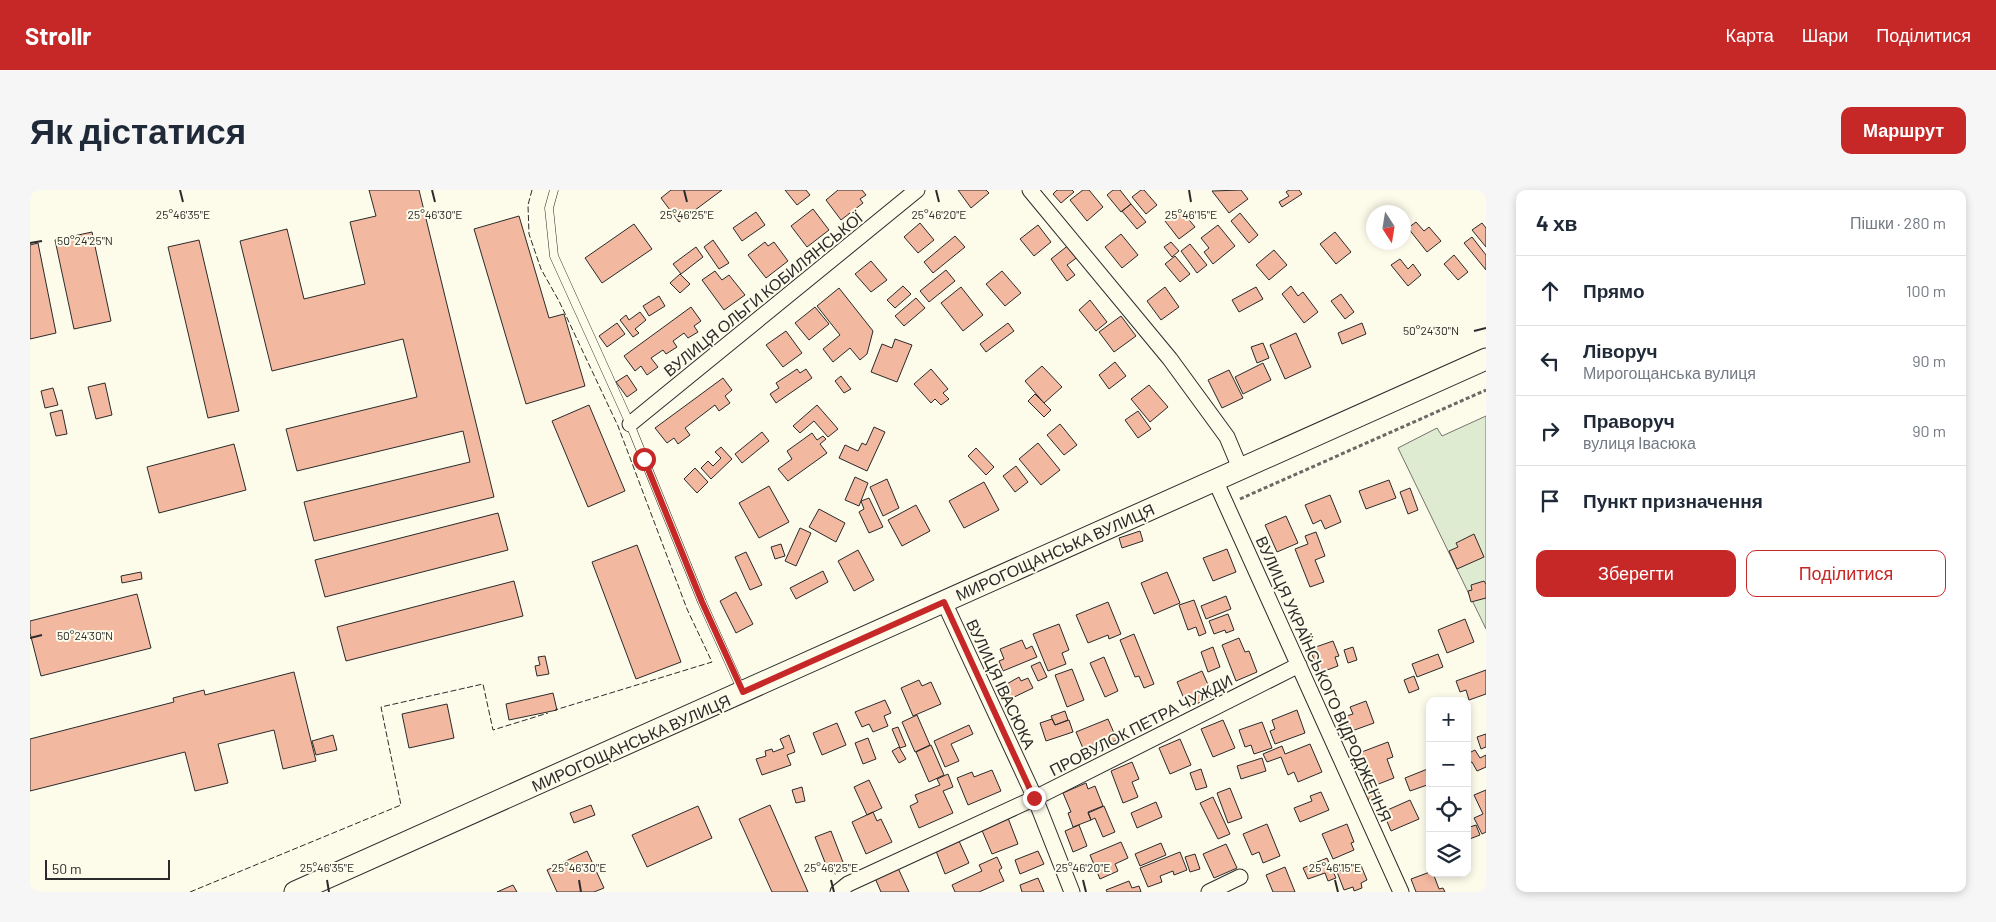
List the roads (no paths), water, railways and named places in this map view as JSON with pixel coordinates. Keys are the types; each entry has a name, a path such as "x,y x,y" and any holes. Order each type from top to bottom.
{"main road":[{"name":"МИРОГОЩАНСЬКА ВУЛИЦЯ","path":"309,889 1240,468 1486,359"}],"street":[{"name":"ВУЛИЦЯ ОЛЬГИ КОБИЛЯНСЬКОЇ","path":"630,424 917,190"},
{"path":"1030,190 1170,359 1228,437 1240,468"},
{"name":"ВУЛИЦЯ УКРАЇНСЬКОГО ВІДРОДЖЕННЯ","path":"1215,480 1401,892"},
{"name":"ВУЛИЦЯ ІВАСЮКА","path":"944,602 1034,798 1072,892"},
{"name":"ПРОВУЛОК ПЕТРА ЧУЖДИ","path":"838,892 848,884 1034,798 1299,665"},
{"path":"1209,892 1240,877"}],"lane":[{"path":"554,190 549,208 554,256 630,424 702,602 743,692"}]}
